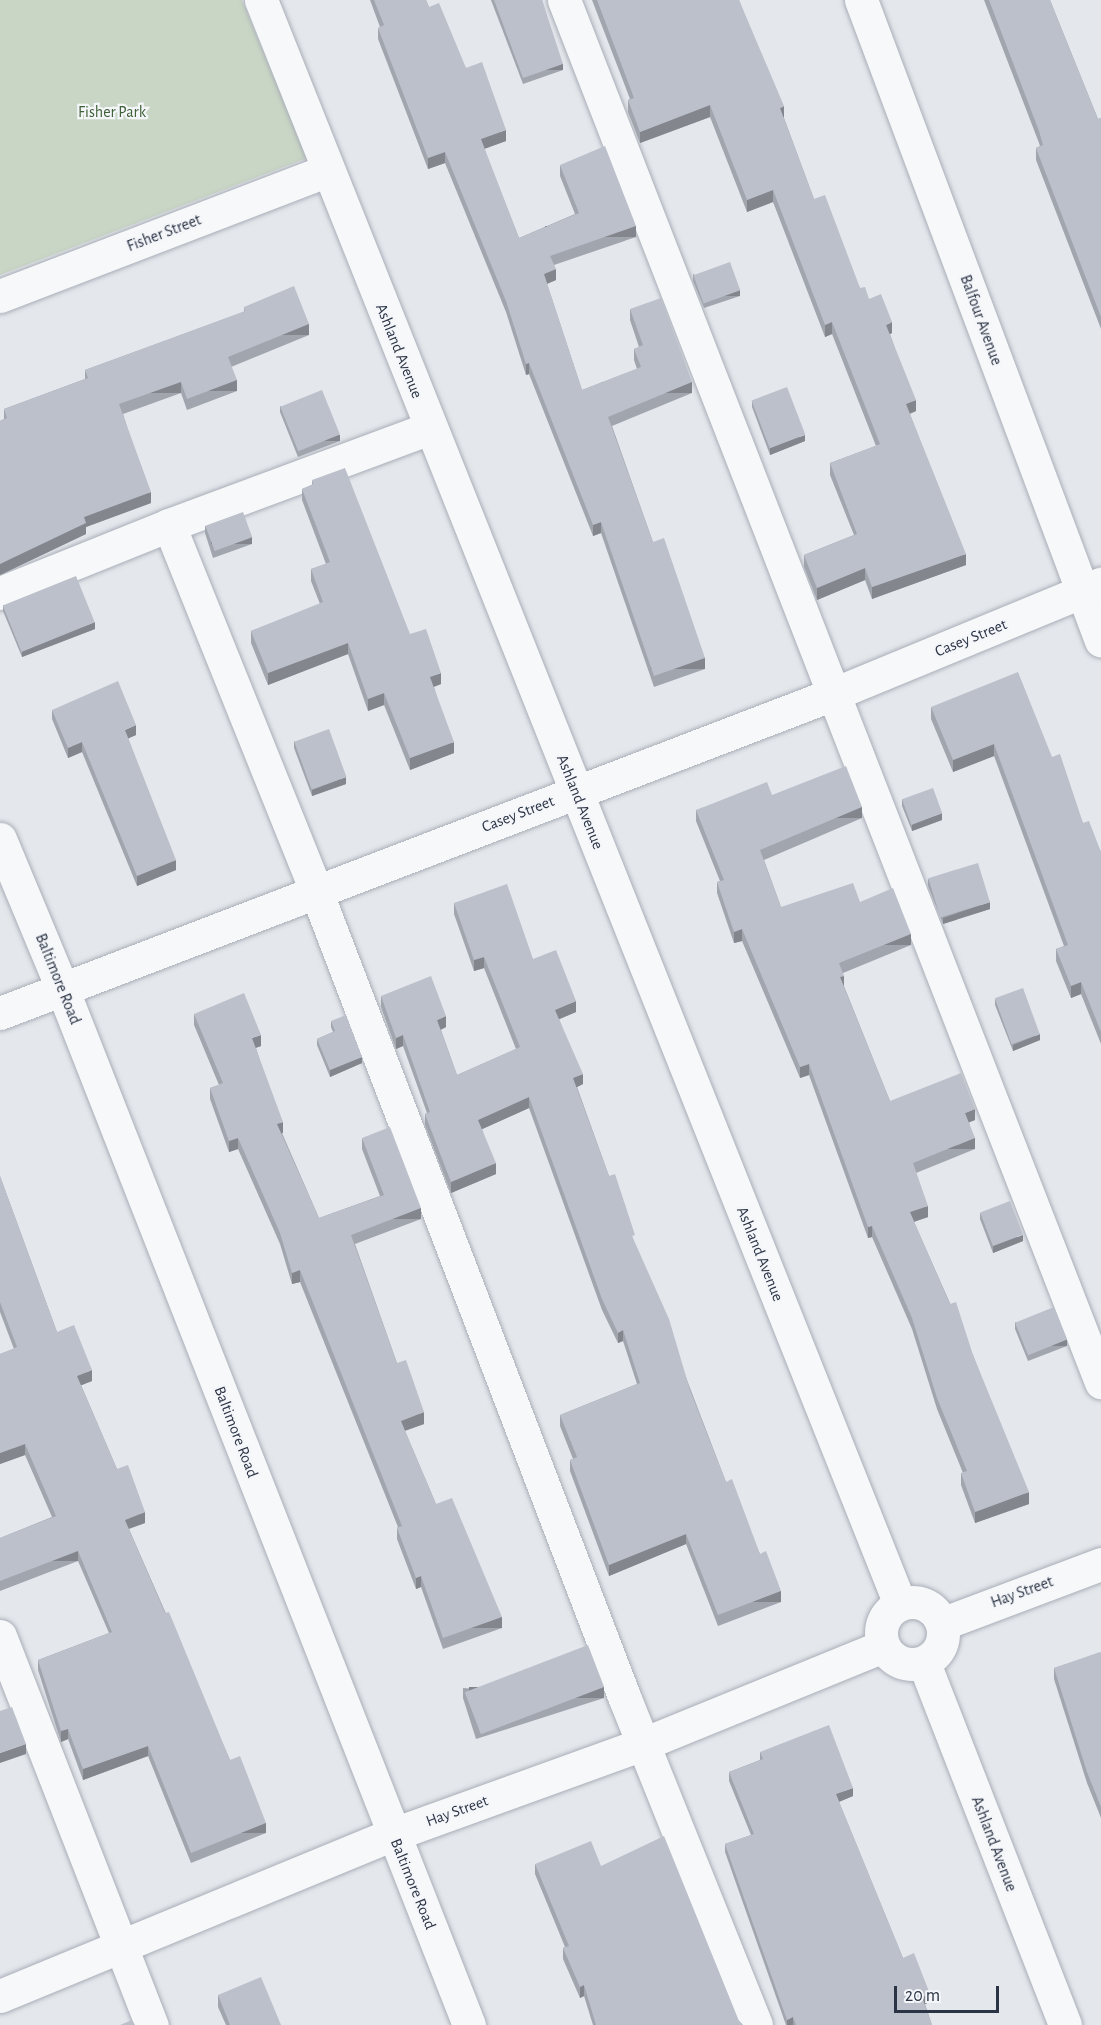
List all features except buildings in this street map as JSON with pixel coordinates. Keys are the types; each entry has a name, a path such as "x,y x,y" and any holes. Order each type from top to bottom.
{"street":[{"name":"Ashland Avenue","path":"261,0 900,1604"},
{"path":"564,0 836,693 1101,1382"},
{"name":"Balfour Avenue","path":"861,0 1091,588 1101,641"},
{"name":"Fisher Street","path":"0,296 328,170"},
{"path":"0,593 169,525 430,428"},
{"path":"169,525 316,891 643,1744 756,2025"},
{"name":"Casey Street","path":"0,1013 836,693 1091,588"},
{"name":"Baltimore Road","path":"0,839 62,988 469,2025"},
{"name":"Hay Street","path":"944,1623 1101,1564"},
{"path":"917,1602 932,1609 944,1623 941,1646 924,1663 899,1663 883,1646 880,1629 887,1614 900,1604 917,1602"},
{"path":"0,1636 152,2025"},
{"name":"Hay Street","path":"0,1996 121,1949 393,1834 643,1744 883,1646"},
{"name":"Ashland Avenue","path":"924,1663 1065,2025"}],"green space":[{"name":"Fisher Park","path":"0,0 242,0 307,158 0,275"}]}
